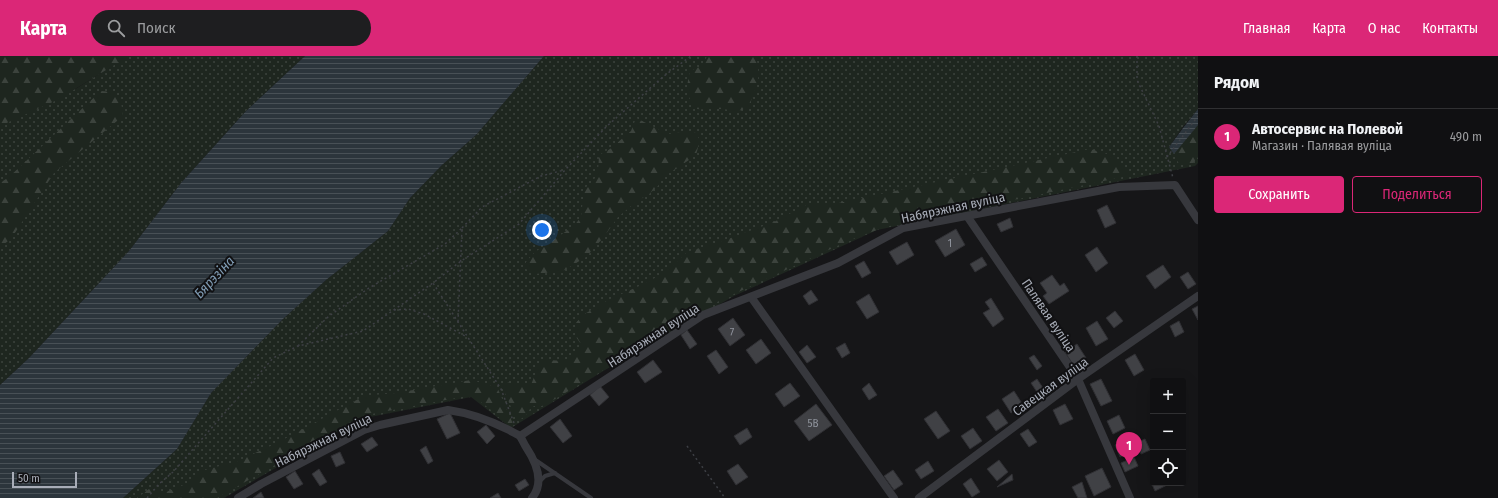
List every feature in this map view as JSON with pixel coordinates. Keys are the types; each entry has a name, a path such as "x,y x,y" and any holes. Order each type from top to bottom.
{"street":[{"name":"Набярэжная вуліца","path":"238,498 261,484 364,430 432,413 448,410 489,419 520,436 703,316 838,264 903,228 1119,187 1175,185"},
{"path":"1175,185 1198,220"},
{"name":"Палявая вуліца","path":"967,216 1078,379 1130,498"},
{"name":"Савецкая вуліца","path":"919,498 1078,379 1198,296"},
{"path":"751,297 894,498"},
{"path":"520,436 534,459 538,470 538,482 532,498"}],"lane":[{"path":"534,459 591,498"},
{"path":"538,482 545,476 555,473"}],"path":[{"path":"147,498 159,484 173,472 273,358 298,346 363,331 433,283 461,261 518,224 565,170 613,121 664,76 691,56"},
{"path":"1138,56 1137,80 1159,126 1175,185"},
{"path":"1167,158 1198,116"},
{"path":"298,346 329,316 369,288 445,244 482,207 541,176 565,170"},
{"path":"458,322 462,228"},
{"path":"433,283 501,389 514,423"},
{"path":"392,310 408,309 424,314 468,338"},
{"path":"687,446 725,498"}],"green space":[{"path":"0,56 129,56 57,100 0,126"},
{"path":"107,56 305,56 246,111 181,183 129,251 29,358 0,385 0,123 77,88 112,66"},
{"path":"544,56 1198,56 1198,109 1169,147 1174,153 1198,125 1198,163 1195,166 877,230 734,296 605,370 511,428 471,397 360,419 224,498 123,498 177,449 211,393 283,319 326,280 388,231 410,198 442,165 476,135"},
{"path":"707,56 756,57 758,65 758,78 749,107 736,112 722,109 697,109 688,95 687,87 690,71 703,65"},
{"path":"101,91 112,92 121,102 123,116 54,173 11,239 0,247 0,183 9,177"},
{"path":"636,118 668,134 694,131 700,140 696,155 676,169 663,175 658,186 618,217 603,238 586,257 563,271 535,274 526,269 526,262 535,252 574,226 581,217 584,189 597,175 599,155 610,149 631,131"},
{"path":"1198,125 1198,157 1193,163 1179,164 1174,154"},
{"path":"1090,149 1107,154 1132,175 885,227 850,240 719,301 550,402 542,406 534,406 529,410 526,416 517,421 502,386 506,382 519,385 531,385 539,364 547,360 565,361 583,347 576,337 575,324 583,315 608,300 646,283 667,271 687,252 774,222 808,204 834,204"},
{"path":"471,380 497,387 513,424 510,425 472,395 361,416 217,498 137,498 149,489 166,492 186,484 205,470 238,461 277,443 364,396 396,393"}],"water":[{"name":"Бярэзіна","path":"305,56 544,56 476,135 442,165 410,198 388,231 326,280 283,319 211,393 177,449 123,498 0,498 0,385 29,358 129,251 181,183 246,111"},
{"path":"1198,109 1198,125 1174,154 1169,147"}],"building":[{"path":"1107,205 1116,223 1105,228 1097,210"},
{"path":"1010,218 1013,227 1001,232 997,224"},
{"path":"956,229 965,245 945,257 935,241"},
{"path":"907,242 914,255 897,265 889,252"},
{"path":"1097,247 1108,263 1096,272 1085,255"},
{"path":"982,257 987,265 975,272 970,264"},
{"path":"864,261 871,273 862,278 855,266"},
{"path":"1163,265 1171,277 1155,289 1146,276"},
{"path":"1188,272 1196,284 1188,289 1180,277"},
{"path":"1052,275 1060,286 1064,283 1069,291 1049,304 1043,296 1047,293 1040,283"},
{"path":"811,290 818,300 809,305 803,296"},
{"path":"869,294 879,312 867,319 856,302"},
{"path":"991,298 1004,319 993,327 983,313 990,309 985,302"},
{"path":"1198,306 1198,320 1192,309"},
{"path":"1115,311 1123,321 1114,328 1106,318"},
{"path":"733,318 745,335 730,346 718,329"},
{"path":"1097,321 1108,339 1096,346 1086,328"},
{"path":"1179,321 1184,332 1175,337 1170,326"},
{"path":"687,330 697,344 690,349 681,335"},
{"path":"761,339 771,353 756,364 746,350"},
{"path":"845,343 850,353 842,358 836,348"},
{"path":"1077,344 1086,358 1074,366 1065,352"},
{"path":"807,345 816,357 807,363 799,352"},
{"path":"716,350 728,367 719,374 707,356"},
{"path":"1135,354 1144,370 1134,376 1125,360"},
{"path":"1034,355 1042,366 1037,370 1029,358"},
{"path":"653,360 662,372 645,383 637,372"},
{"path":"1037,379 1043,388 1037,392 1031,383"},
{"path":"1101,379 1112,401 1101,406 1090,384"},
{"path":"790,383 800,396 784,407 775,394"},
{"path":"869,383 877,395 869,400 862,389"},
{"path":"600,386 609,397 599,406 590,395"},
{"path":"1014,391 1023,405 1011,413 1002,399"},
{"path":"816,404 832,425 809,441 794,421"},
{"path":"1065,404 1073,419 1060,425 1053,410"},
{"path":"998,409 1008,423 996,431 986,417"},
{"path":"936,411 950,431 938,439 924,419"},
{"path":"450,413 460,433 447,439 437,419"},
{"path":"1119,415 1125,428 1113,434 1107,421"},
{"path":"560,419 572,436 563,443 550,427"},
{"path":"486,425 495,436 487,444 477,432"},
{"path":"747,428 752,437 740,445 734,436"},
{"path":"973,428 982,441 970,449 961,436"},
{"path":"1028,429 1037,442 1029,447 1020,434"},
{"path":"372,437 378,445 367,452 361,444"},
{"path":"1132,437 1138,451 1130,455 1128,453 1120,457 1115,445"},
{"path":"1145,439 1150,450 1141,454 1136,443"},
{"path":"426,446 433,461 428,464 420,450"},
{"path":"340,452 345,463 336,467 331,456"},
{"path":"1134,457 1138,466 1125,472 1121,463"},
{"path":"999,460 1008,472 997,481 987,469"},
{"path":"928,461 934,471 921,479 915,470"},
{"path":"738,464 748,477 736,485 727,471"},
{"path":"1102,468 1111,487 1094,496 1085,476"},
{"path":"319,469 327,482 320,486 312,474"},
{"path":"893,470 903,484 894,490 884,476"},
{"path":"295,471 303,484 294,489 286,477"},
{"path":"1012,474 1013,480 997,487"},
{"path":"971,478 980,492 972,497 963,484"},
{"path":"525,479 529,485 519,491 515,485"},
{"path":"1082,482 1087,498 1078,498 1072,487"},
{"path":"1153,486 1165,486 1155,491"},
{"path":"261,492 264,498 253,498"},
{"path":"498,493 501,498 490,498"}],"place":[{"name":"Автосервис на Полевой","path":"1129,465"}]}
